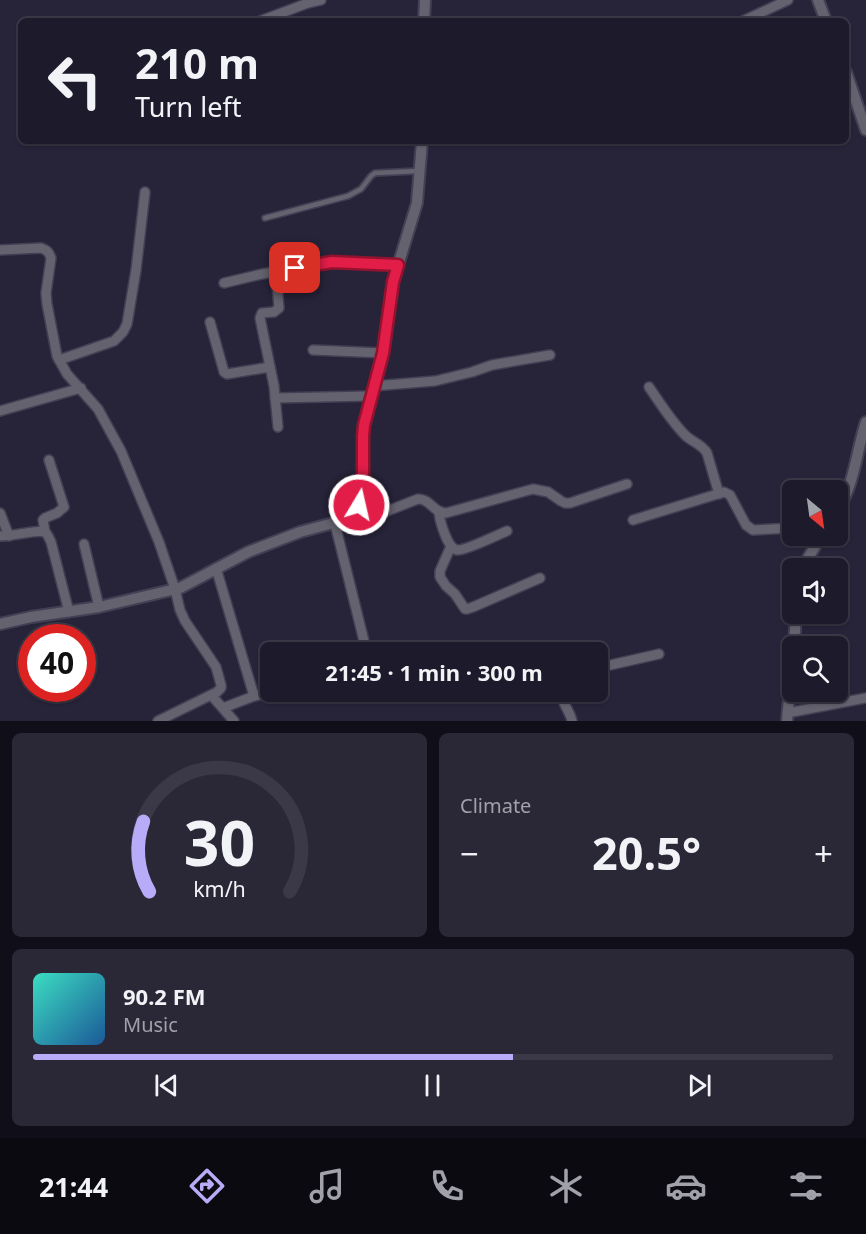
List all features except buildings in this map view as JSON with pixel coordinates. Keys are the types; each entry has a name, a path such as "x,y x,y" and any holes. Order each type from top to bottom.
{"street":[{"path":"269,18 321,0"},
{"path":"424,18 425,0"},
{"path":"749,18 788,0"},
{"path":"818,0 825,18"},
{"path":"849,81 866,130"},
{"path":"348,519 356,512 359,505 363,476 363,436 383,353 393,282 417,203 422,144"},
{"path":"59,360 114,340 123,332 127,324 136,270 145,192"},
{"path":"0,250 41,248 50,254 47,304 59,360 67,374 98,409 121,451 159,542 180,610 219,676 220,688 212,696 172,718 158,721"},
{"path":"224,283 276,271 332,262 398,265"},
{"path":"276,271 279,308 274,312 262,313 260,318 270,367 278,427"},
{"path":"210,322 226,374 270,367"},
{"path":"313,350 383,353"},
{"path":"275,398 372,391 435,381 492,365 550,355"},
{"path":"649,387 691,441 704,448 719,494"},
{"path":"0,411 81,388"},
{"path":"848,491 866,422"},
{"path":"49,460 64,507 43,520 69,612"},
{"path":"439,513 458,511 533,489 548,492 561,501 570,503 627,484"},
{"path":"633,520 727,493 746,525 753,530 782,529"},
{"path":"0,624 99,607 175,589 248,552 289,536 348,519 377,516 418,499 423,499 439,513 451,546 455,549 459,550 507,531"},
{"path":"0,513 4,536 45,532"},
{"path":"334,524 364,641"},
{"path":"84,544 99,607"},
{"path":"451,546 440,571 440,577 465,609 540,578"},
{"path":"216,568 254,696"},
{"path":"608,666 659,654"},
{"path":"223,708 260,695"},
{"path":"212,696 234,721"},
{"path":"788,702 787,717 866,698"},
{"path":"564,702 572,721"}],"lane":[{"path":"265,219 348,196 361,189 375,173 420,171"}],"route":[{"path":"295,268 332,262 398,265 393,282 383,353 364,425 363,476 359,505"}]}
